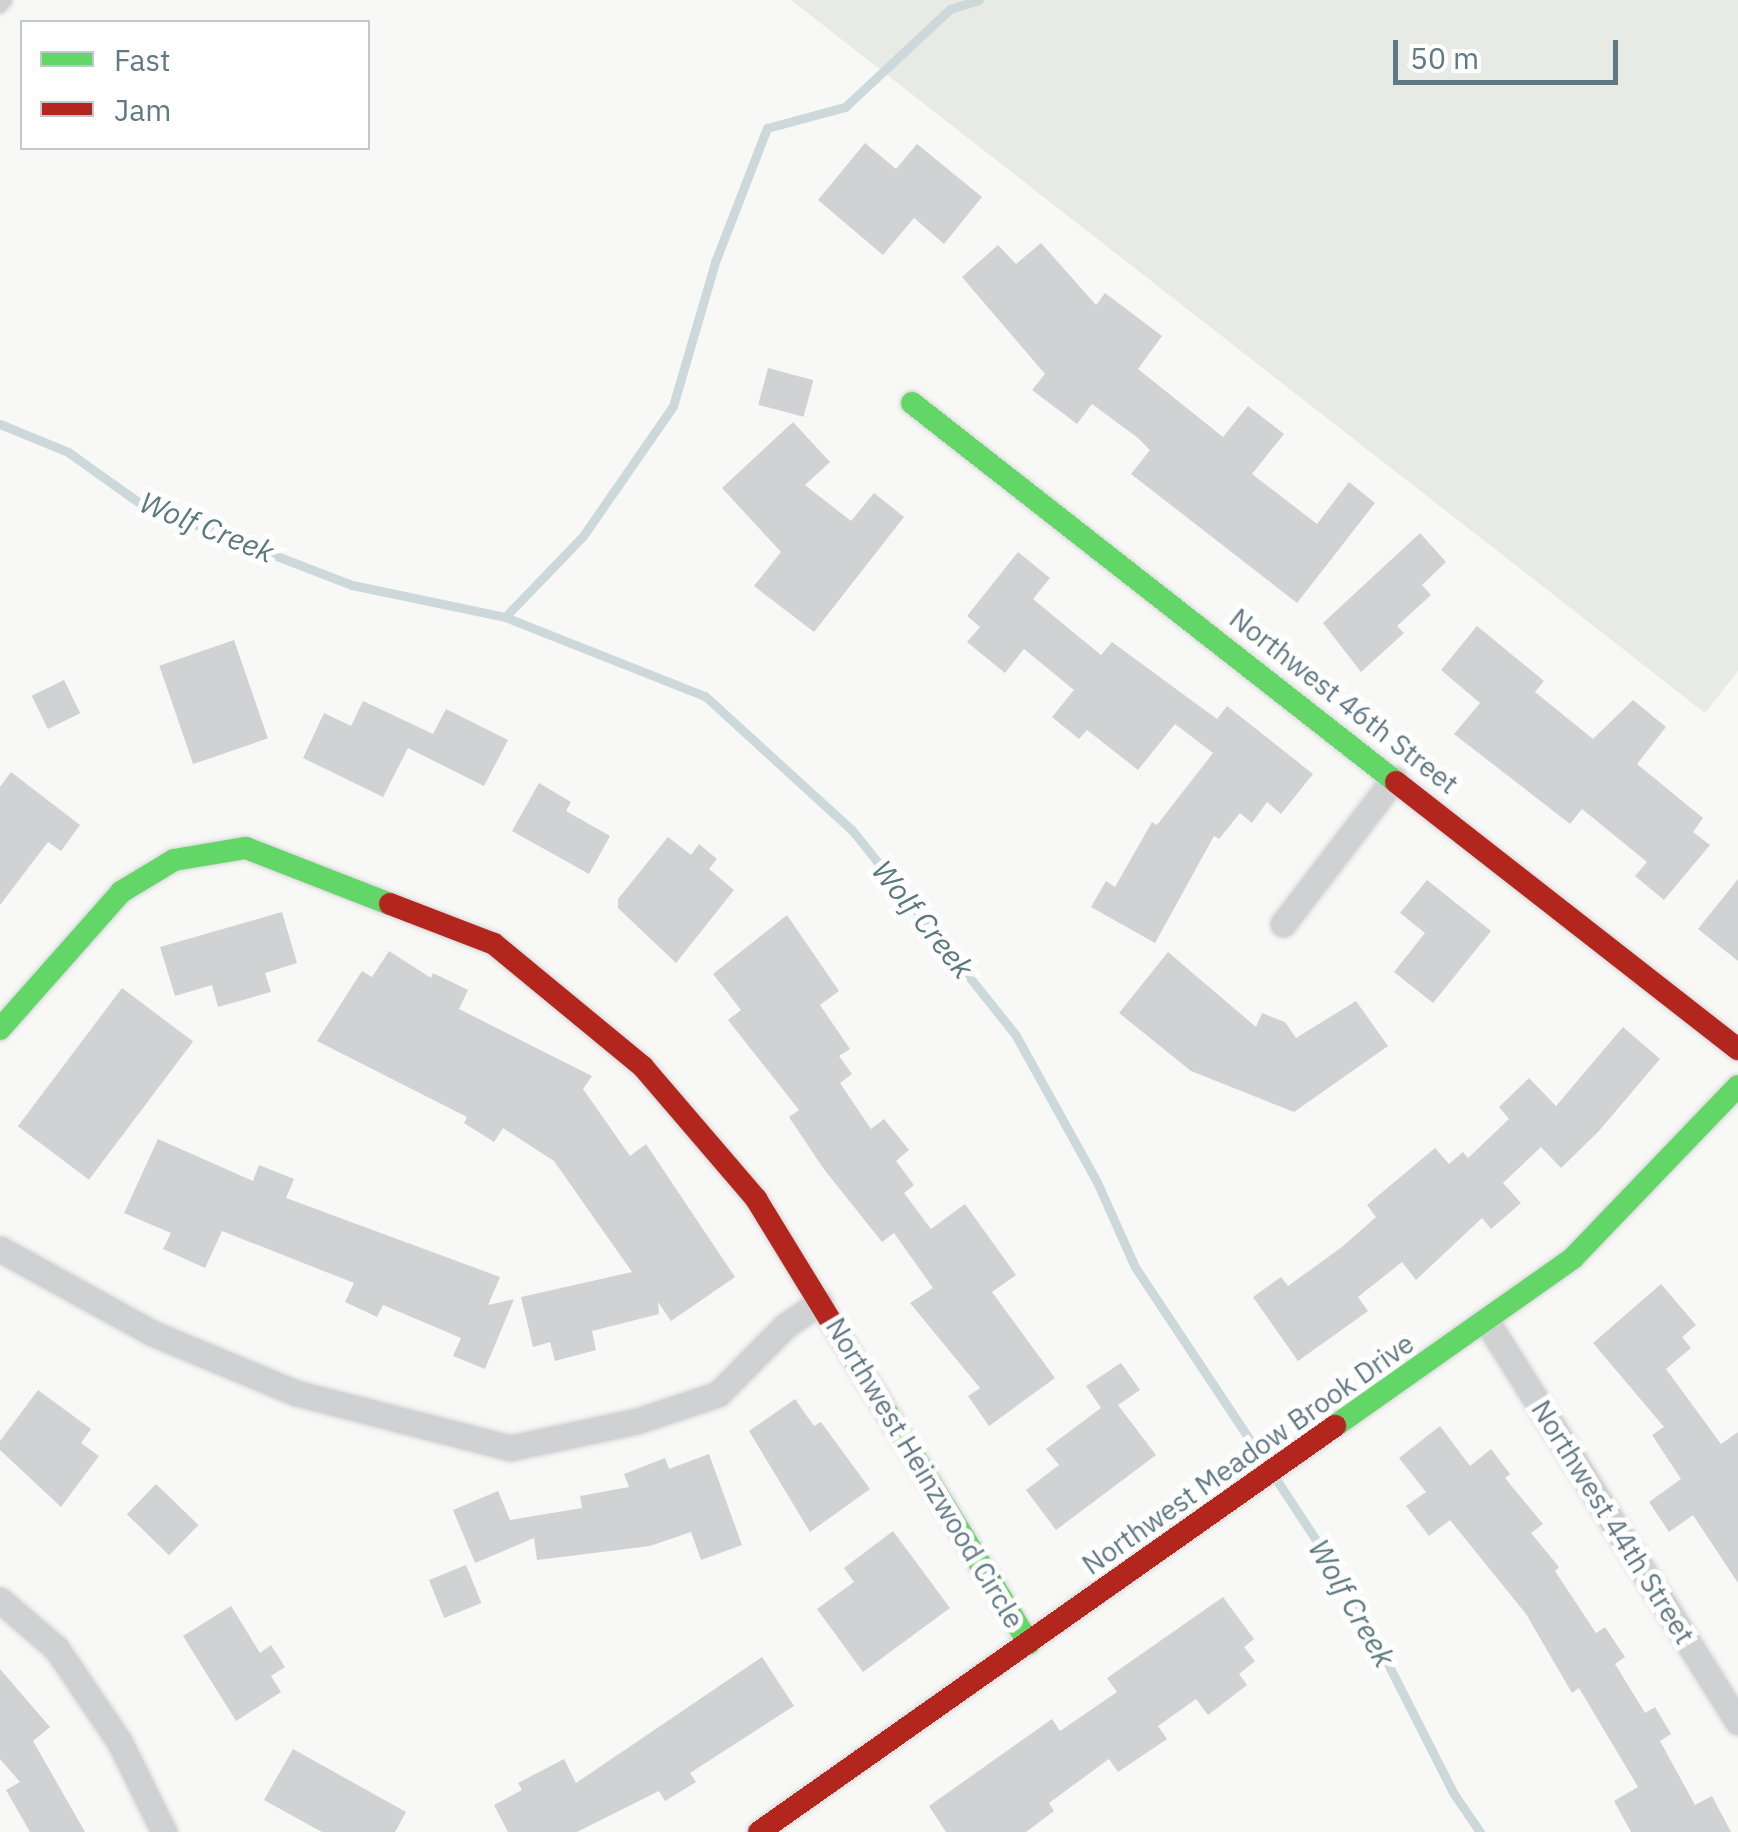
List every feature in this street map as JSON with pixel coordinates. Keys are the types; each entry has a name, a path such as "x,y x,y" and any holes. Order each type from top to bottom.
{"street":[{"name":"Northwest 46th Street","path":"912,403 1738,1049"},
{"path":"1283,924 1394,779"},
{"name":"Northwest Heinzwood Circle","path":"0,1029 121,892 174,860 246,848 494,944 644,1067 756,1199 1029,1643"},
{"name":"Northwest Meadow Brook Drive","path":"759,1832 1488,1322 1573,1258 1738,1086"},
{"name":"Northwest Heinzwood Circle","path":"0,1250 152,1333 296,1393 510,1448 637,1421 718,1394 785,1326 820,1302"},
{"name":"Northwest 44th Street","path":"1488,1322 1738,1722"},
{"path":"0,1600 56,1648 119,1741 164,1832"}],"lane":[{"path":"0,8 6,0"}],"shaded area":[{"path":"791,0 1738,0 1738,671 1705,713"}],"building":[{"path":"865,143 896,169 917,144 982,197 944,244 914,218 883,255 818,200"},
{"path":"1041,243 1096,305 1105,293 1162,336 1138,369 1223,437 1248,406 1284,434 1252,474 1317,524 1349,482 1375,503 1297,603 1131,474 1150,450 1138,438 1092,404 1077,424 1032,390 1045,374 962,277 998,245 1016,264"},
{"path":"768,368 813,380 804,417 758,405"},
{"path":"793,422 830,462 805,485 851,521 874,493 904,517 814,632 754,586 781,552 722,488"},
{"path":"1420,533 1446,562 1422,585 1431,595 1397,626 1404,633 1361,672 1323,623"},
{"path":"1018,552 1050,578 1033,599 1101,655 1112,642 1217,719 1227,706 1313,774 1281,814 1267,802 1252,823 1240,813 1219,839 1214,836 1155,943 1091,907 1106,881 1115,887 1152,822 1157,825 1213,753 1175,724 1138,770 1087,730 1079,739 1052,717 1074,690 1024,649 1005,673 967,642 980,627 967,616"},
{"path":"1477,626 1544,681 1535,692 1593,739 1633,700 1666,727 1637,764 1703,818 1693,832 1710,845 1664,900 1635,876 1647,862 1582,809 1570,824 1454,734 1480,703 1441,670"},
{"path":"234,640 268,738 193,764 159,666"},
{"path":"64,680 80,713 48,729 32,696"},
{"path":"363,701 433,734 446,709 508,740 484,786 408,748 383,797 303,758 324,713 351,726"},
{"path":"11,772 80,825 61,851 48,842 0,905 0,787"},
{"path":"539,783 571,802 566,811 610,836 589,874 512,831"},
{"path":"668,837 691,855 699,844 717,859 709,869 734,890 676,963 618,908 618,899"},
{"path":"1738,879 1738,961 1698,929"},
{"path":"1427,880 1491,931 1433,1003 1394,972 1425,933 1400,913"},
{"path":"282,912 297,963 265,973 271,992 218,1007 212,985 175,996 160,947"},
{"path":"787,915 839,991 820,1005 850,1049 839,1056 852,1074 840,1083 871,1129 884,1119 909,1150 896,1161 914,1185 904,1193 931,1229 965,1204 1016,1275 992,1292 1055,1378 989,1426 968,1396 980,1388 910,1303 933,1288 894,1233 882,1242 823,1168 789,1117 799,1110 728,1020 741,1010 713,974"},
{"path":"389,951 431,978 433,973 468,990 459,1009 592,1076 583,1089 630,1156 646,1144 735,1277 671,1321 658,1302 659,1314 592,1331 596,1350 555,1361 550,1342 533,1347 521,1297 632,1272 554,1161 503,1128 494,1142 464,1123 467,1117 317,1041 362,971 372,977"},
{"path":"1168,952 1256,1027 1262,1013 1285,1022 1296,1038 1356,1001 1388,1046 1294,1112 1191,1071 1119,1013"},
{"path":"122,988 193,1042 89,1180 18,1126"},
{"path":"1623,1027 1660,1059 1598,1132 1561,1168 1541,1147 1503,1183 1521,1203 1491,1229 1482,1218 1416,1280 1402,1262 1358,1297 1368,1311 1298,1361 1253,1297 1281,1277 1288,1286 1342,1247 1376,1217 1367,1205 1435,1148 1449,1164 1463,1152 1468,1158 1509,1119 1499,1107 1529,1078 1556,1106"},
{"path":"158,1139 253,1181 259,1165 294,1179 286,1198 500,1277 488,1305 514,1299 485,1369 453,1356 461,1338 383,1305 377,1317 345,1302 354,1283 222,1231 205,1268 163,1249 171,1233 124,1213"},
{"path":"1661,1284 1696,1325 1682,1337 1691,1348 1666,1369 1721,1444 1738,1432 1738,1583 1693,1515 1669,1532 1649,1502 1681,1479 1652,1435 1664,1427 1593,1343"},
{"path":"1121,1363 1140,1390 1118,1405 1156,1455 1056,1530 1026,1490 1059,1465 1046,1449 1101,1408 1086,1386"},
{"path":"38,1390 91,1429 81,1443 99,1456 61,1507 0,1450 0,1441"},
{"path":"795,1399 814,1426 821,1422 870,1489 810,1532 749,1431"},
{"path":"1440,1426 1470,1466 1491,1449 1510,1474 1505,1478 1543,1524 1531,1533 1559,1567 1555,1571 1596,1633 1605,1627 1625,1657 1615,1664 1645,1713 1655,1707 1671,1734 1660,1741 1695,1805 1712,1796 1731,1832 1631,1832 1614,1801 1638,1787 1579,1688 1572,1693 1526,1614 1450,1520 1429,1536 1406,1506 1426,1492 1399,1458"},
{"path":"709,1454 742,1545 701,1560 691,1532 650,1546 537,1560 534,1538 475,1563 453,1510 498,1491 510,1520 582,1508 580,1496 629,1487 624,1474 665,1458 669,1469"},
{"path":"156,1484 198,1525 169,1555 127,1514"},
{"path":"893,1531 950,1608 863,1672 817,1609 854,1582 844,1568"},
{"path":"466,1565 481,1603 444,1618 429,1580"},
{"path":"1223,1597 1254,1639 1244,1647 1255,1661 1239,1674 1247,1685 1208,1715 1196,1699 1158,1726 1167,1739 1118,1772 1109,1759 1049,1803 1054,1811 1026,1832 946,1832 929,1806 1052,1719 1060,1731 1117,1692 1107,1678"},
{"path":"231,1606 260,1653 271,1645 285,1667 271,1676 281,1692 236,1721 183,1636"},
{"path":"762,1657 794,1706 690,1773 696,1782 665,1801 659,1791 577,1832 508,1832 494,1805 522,1790 518,1783 564,1759 576,1783"},
{"path":"0,1669 50,1727 33,1741 85,1832 30,1832 6,1790 20,1782 0,1759"},
{"path":"293,1749 406,1812 395,1832 322,1832 264,1800"}],"waterway":[{"path":"505,617 583,536 673,406 715,262 767,128 845,107 950,9 979,0"},
{"name":"Wolf Creek","path":"0,424 68,452 141,504 352,585 505,617 705,696 852,830 1015,1034 1097,1182 1135,1267 1265,1463"},
{"name":"Wolf Creek","path":"1274,1476 1356,1601 1454,1794 1480,1832"}],"traffic: fast":[{"path":"912,403 1396,782"},
{"path":"0,1029 121,892 174,860 246,848 390,904"},
{"path":"1335,1426 1573,1258 1738,1086"},
{"path":"854,1359 1029,1643"}],"traffic: jam":[{"path":"1396,782 1738,1049"},
{"path":"390,904 494,944 643,1067 756,1199 854,1359"},
{"path":"759,1832 1335,1426"}]}
